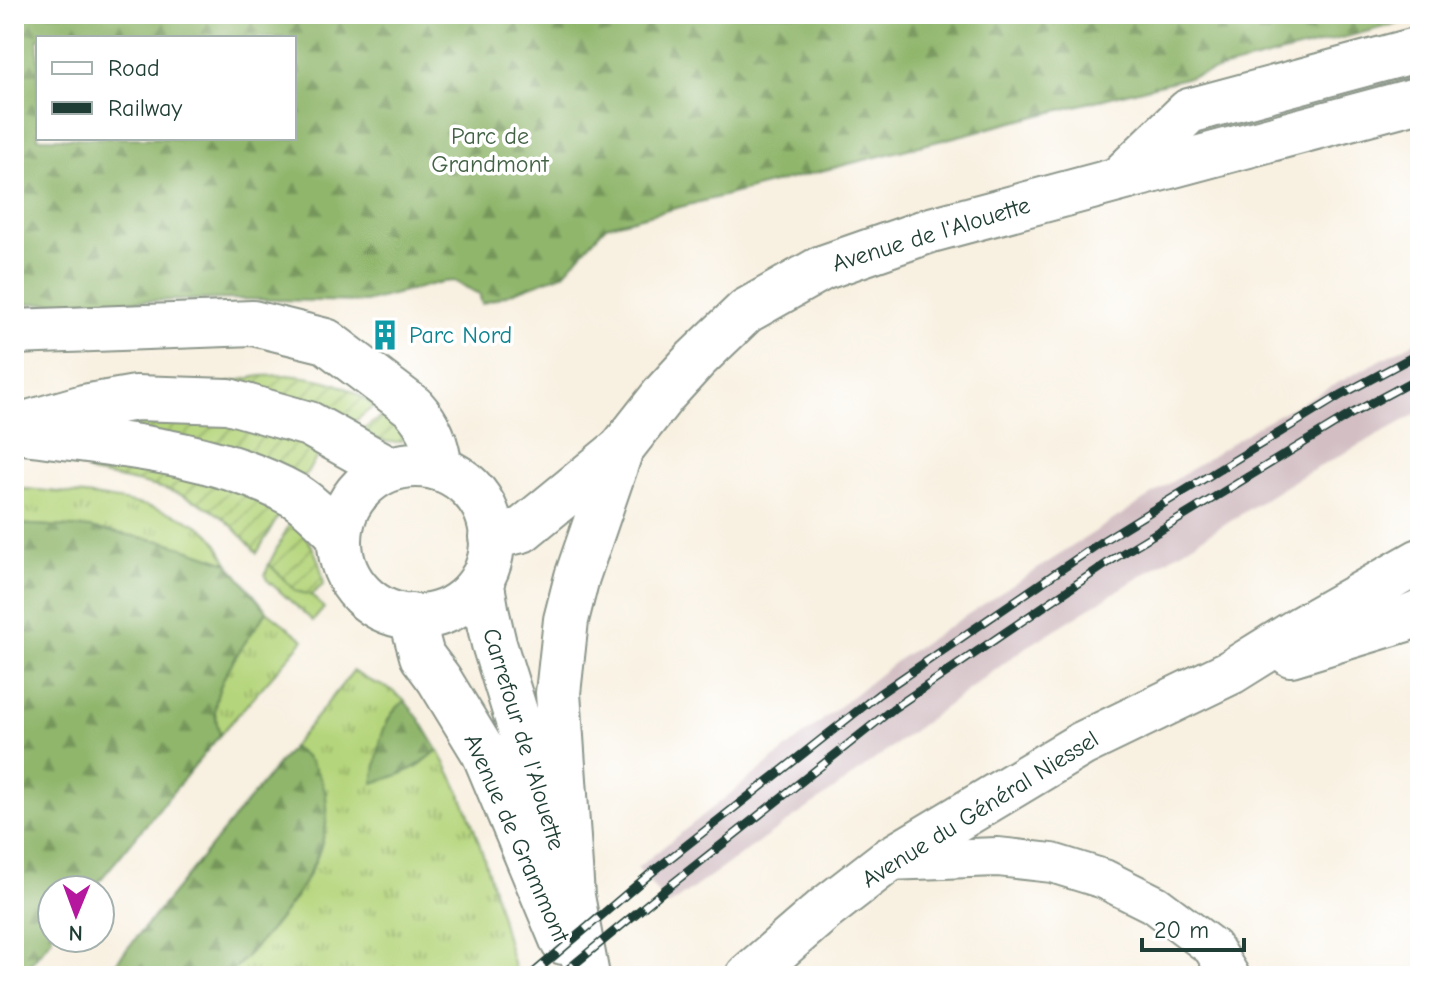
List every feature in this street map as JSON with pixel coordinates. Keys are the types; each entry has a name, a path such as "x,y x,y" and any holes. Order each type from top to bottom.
{"main road":[{"name":"Avenue de l'Alouette","path":"1120,179 1189,111 1420,49"},
{"name":"Avenue de l'Alouette","path":"621,449 665,393 746,311 822,268 931,230 1420,99"},
{"path":"14,332 253,323 326,341 413,407 437,446 440,469 424,465 390,469 359,491 345,512 340,536 340,549 348,575 363,596 385,610 411,616"},
{"path":"14,429 84,407 136,398 228,401 309,424 390,469"},
{"path":"14,429 152,450 223,465 296,496 340,536"},
{"path":"491,537 522,530 621,449"},
{"name":"Carrefour de l'Alouette","path":"572,896 558,693 566,620 577,577 621,449"},
{"name":"Carrefour de l'Alouette","path":"411,616 427,616 443,611 471,593 487,567 491,547 491,527 485,508 474,491 440,469"},
{"name":"Avenue du Général Niessel","path":"748,976 825,909 887,861 1082,744 1231,672 1420,561"},
{"name":"Carrefour de l'Alouette","path":"481,580 494,644 572,896 587,976"},
{"name":"Avenue du Général Niessel","path":"1231,672 1420,613"},
{"name":"Avenue de Grammont","path":"411,616 422,656 484,753 577,976"}],"street":[{"path":"887,861 998,857 1052,863 1104,879 1156,905 1212,947 1230,976"}],"shaded area":[{"path":"1420,339 1420,412 1297,479 1022,650 835,789 668,906 637,868 899,659 1261,424"}],"green space":[{"name":"Parc de Grandmont","path":"14,14 1420,14 1420,18 606,226 563,274 482,304 479,294 454,281 365,302 230,299 14,304"},
{"path":"287,375 333,383 354,392 374,406 348,427 209,387 260,376"},
{"path":"217,416 324,447 302,480 127,427 125,418"},
{"path":"382,416 394,421 402,416 413,435 401,442 394,442 360,432"},
{"path":"91,463 137,466 220,483 281,512 257,553 231,525 207,507 142,483 91,473 88,471"},
{"path":"14,490 117,500 165,511 207,531 228,563 166,542 90,528 14,524"},
{"path":"292,519 320,564 324,584 311,595 296,591 269,564"},
{"path":"14,524 90,528 166,542 228,563 267,611 221,684 215,710 220,735 105,874 36,874 36,954 39,954 21,976 14,976"},
{"path":"269,564 296,591 311,595 324,608 313,621 267,580 265,575"},
{"path":"267,611 304,640 220,735 215,710 221,684"},
{"path":"353,671 390,689 405,701 390,716 382,736 416,768 438,750 452,776 475,830 492,886 515,971 508,976 227,976 278,920 309,875 319,851 325,828 326,802 315,772 304,756 292,747"},
{"path":"405,701 438,750 408,771 373,783 385,727"},
{"path":"292,747 311,763 324,790 327,819 320,848 306,878 267,933 227,976 105,976"}],"railway":[{"path":"530,976 650,874 879,694 1104,540 1341,395 1420,353"},
{"path":"560,976 894,708 1115,558 1351,414 1420,377"}],"place":[{"name":"Parc Nord","path":"385,335"}]}
